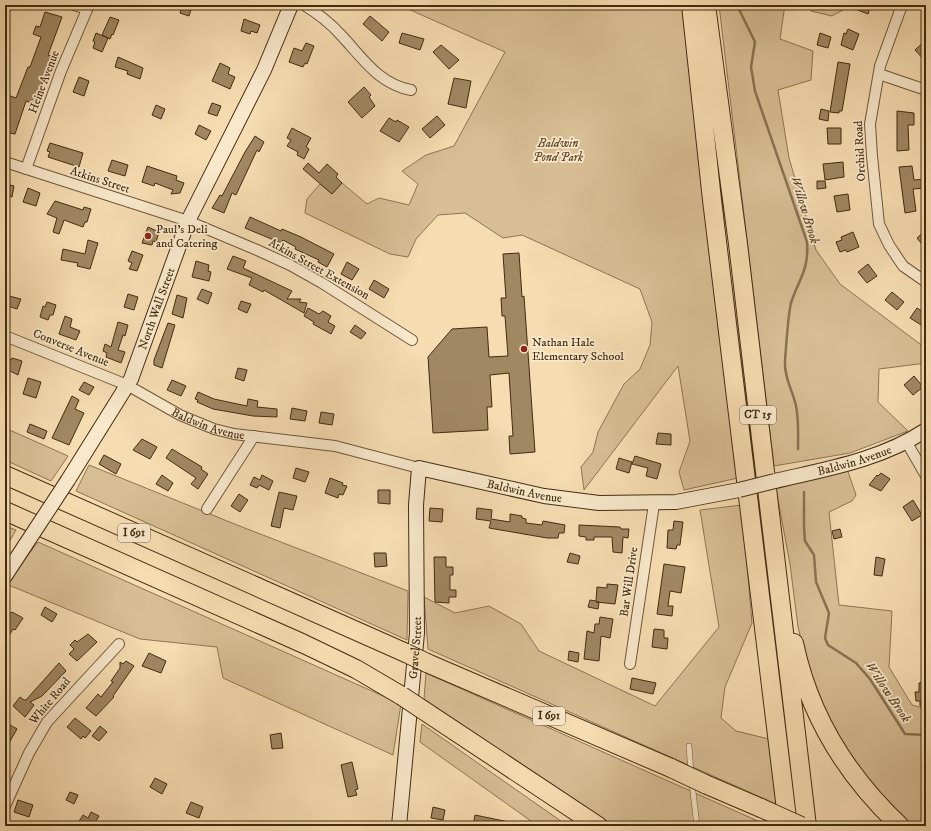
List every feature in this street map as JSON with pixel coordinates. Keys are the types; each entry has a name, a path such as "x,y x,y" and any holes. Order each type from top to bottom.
{"highway":[{"name":"CT 15","path":"691,5 713,208 788,826"},
{"name":"CT 15","path":"706,5 739,259 807,826"},
{"name":"I 691","path":"5,475 427,663 671,768 801,826"},
{"name":"I 691","path":"5,511 304,644 356,669 402,696 586,820 598,826"},
{"path":"776,569 786,597 801,669 818,715 851,772 874,800 900,826"}],"street":[{"path":"74,5 88,7"},
{"name":"North Wall Street","path":"5,576 68,480 135,371 188,222 264,70 291,5"},
{"path":"304,5 340,33 377,74 399,88 411,90"},
{"name":"Orchid Road","path":"902,5 879,74 870,124 879,224 889,245 903,266 926,282"},
{"name":"Heine Avenue","path":"26,169 62,71 88,7"},
{"path":"879,74 926,90"},
{"name":"Atkins Street","path":"5,162 188,222"},
{"name":"Atkins Street Extension","path":"188,222 290,265 352,300 412,340"},
{"name":"Converse Avenue","path":"5,336 127,385"},
{"name":"Baldwin Avenue","path":"127,385 196,422 227,432 335,446 419,468 565,500 609,504 654,504 694,499 739,490 860,460 906,441 926,430"},
{"path":"207,509 254,436"},
{"path":"906,441 926,476"},
{"name":"Gravel Street","path":"399,826 417,633 416,504 419,468"},
{"name":"Bar Will Drive","path":"630,664 654,504"},
{"name":"White Road","path":"5,806 29,753 47,722 119,644"}],"lane":[{"path":"690,746 698,826"}],"green space":[{"name":"Baldwin Pond Park","path":"399,5 682,5 738,478 684,490 679,472 690,441 678,366 584,490 581,467 593,452 598,432 624,384 640,369 650,345 652,322 640,289 522,235 503,238 465,213 438,215 416,239 408,257 390,254 305,213 307,199 320,184 332,194 342,183 367,204 379,198 409,205 418,184 402,171 426,155 454,146 505,52"},
{"path":"719,5 788,5 784,11 780,39 813,51 811,80 778,90 789,158 816,250 840,284 924,347 926,363 879,369 878,402 908,431 850,453 774,466"},
{"path":"806,5 846,5 843,10 832,16 811,11"},
{"path":"5,428 68,456 51,481 5,460"},
{"path":"89,465 242,527 408,591 407,640 76,491"},
{"path":"847,469 856,495 852,501 829,512 839,605 892,611 889,667 912,705 926,709 926,826 909,826 872,786 834,733 812,682 798,627 790,564 776,489"},
{"path":"742,505 752,623 725,687 721,718 736,731 773,740 776,804 428,649 424,597 455,613 489,606 521,624 539,651 655,706 719,627 700,510"},
{"path":"5,526 16,530 5,549"},
{"path":"38,542 401,704 393,755 223,678 217,647 140,639 6,584"},
{"path":"426,673 769,826 615,826 424,699"},
{"path":"422,724 568,826 538,826 420,742"}],"building":[{"path":"182,5 192,6 189,16 180,13"},
{"path":"845,5 871,5 868,14"},
{"path":"45,12 62,17 48,55 52,56 46,74 34,104 26,101 15,134 5,132 9,113 5,112 5,94 16,98 41,37 33,34 36,26 40,27"},
{"path":"370,16 389,32 382,41 363,24"},
{"path":"110,17 119,20 110,39 102,35"},
{"path":"244,19 260,25 257,33 251,31 250,34 241,31"},
{"path":"848,29 859,34 853,50 841,45 844,33 846,34"},
{"path":"96,33 108,38 102,52 93,48 95,42 93,41"},
{"path":"402,33 424,39 420,50 399,43"},
{"path":"820,33 831,37 828,48 817,45"},
{"path":"926,40 926,62 915,50"},
{"path":"306,43 314,46 307,64 305,63 303,67 289,62 294,48 302,51"},
{"path":"441,45 459,60 449,69 433,52"},
{"path":"118,57 143,68 140,79 127,74 128,71 115,67"},
{"path":"838,62 850,64 842,111 839,111 839,113 830,112"},
{"path":"220,63 230,68 228,74 235,77 230,89 212,81"},
{"path":"79,77 89,81 84,96 73,92"},
{"path":"454,78 471,81 466,108 448,104"},
{"path":"364,87 371,95 369,97 375,106 362,118 348,102"},
{"path":"212,103 221,106 217,116 208,113"},
{"path":"156,105 165,109 161,119 152,115"},
{"path":"821,109 829,111 828,121 819,119"},
{"path":"897,111 914,113 914,125 908,125 909,150 897,151"},
{"path":"437,116 445,125 430,138 422,129"},
{"path":"389,118 396,122 397,120 409,127 399,142 380,131"},
{"path":"199,125 211,131 206,140 195,134"},
{"path":"292,128 311,138 306,147 309,149 304,159 297,155 298,152 287,146 291,140 287,138"},
{"path":"827,128 841,128 841,144 828,144"},
{"path":"255,136 264,142 259,152 257,150 236,195 232,193 224,213 212,208 220,195 222,196"},
{"path":"50,143 83,153 79,167 48,157 50,152 47,151"},
{"path":"112,160 128,165 125,176 108,171"},
{"path":"843,162 844,177 825,180 823,164"},
{"path":"308,163 319,173 327,164 338,174 336,177 342,183 332,194 303,169"},
{"path":"147,166 177,176 176,180 184,183 180,193 171,194 173,190 155,183 154,186 142,182"},
{"path":"912,166 914,180 926,179 926,188 913,189 916,211 905,213 899,167"},
{"path":"817,181 825,181 826,188 817,189"},
{"path":"5,184 14,186 12,197 5,195"},
{"path":"28,188 40,193 36,206 23,202"},
{"path":"848,194 850,210 837,212 834,196"},
{"path":"55,201 83,210 84,207 91,209 87,222 85,222 83,227 64,220 59,234 53,232 57,218 47,214"},
{"path":"250,217 281,231 282,229 301,237 334,254 327,267 318,262 319,260 295,249 296,247 283,240 281,243 245,228"},
{"name":"Paul's Deli and Catering","path":"148,227 159,232 156,242 153,241 152,245 142,243"},
{"path":"926,230 926,249 917,238"},
{"path":"853,232 859,247 847,252 846,250 840,252 836,242 842,240 841,237"},
{"path":"88,240 98,243 90,269 77,266 78,263 61,260 63,249 85,254"},
{"path":"132,251 143,255 137,271 129,269 132,263 128,261"},
{"path":"519,253 522,297 524,296 535,452 510,454 509,436 513,436 509,373 490,375 492,407 487,407 488,430 433,433 428,357 452,329 487,327 489,357 508,356 505,316 502,316 501,298 506,298 503,254"},
{"path":"233,256 246,261 243,268 292,291 287,299 301,299 299,302 307,303 304,313 264,290 263,292 249,285 252,278 227,269"},
{"path":"196,261 209,265 208,271 211,272 209,281 192,277"},
{"path":"347,262 359,269 352,280 341,274"},
{"path":"868,264 877,276 867,283 858,272"},
{"path":"374,280 389,289 384,298 369,289"},
{"path":"202,289 212,293 208,304 197,299"},
{"path":"892,292 904,302 897,310 885,300"},
{"path":"128,294 138,297 134,310 124,307"},
{"path":"5,295 21,299 17,309 5,305"},
{"path":"177,295 187,298 183,318 172,314"},
{"path":"241,301 251,304 247,313 238,309"},
{"path":"47,302 56,305 53,315 50,315 48,320 40,317 43,306 45,307"},
{"path":"308,308 319,314 323,311 331,316 328,322 335,326 331,334 313,324 314,322 304,316"},
{"path":"917,308 926,314 926,328 910,318"},
{"path":"65,316 72,319 70,327 80,331 76,340 59,334"},
{"path":"118,322 128,325 125,336 123,335 118,350 125,352 121,363 106,357 107,353 103,351 105,344 111,347"},
{"path":"168,323 175,325 162,368 154,365 154,360"},
{"path":"355,325 366,333 361,339 350,332"},
{"path":"12,358 22,361 18,375 6,369"},
{"path":"238,368 247,370 244,381 235,378"},
{"path":"914,376 923,387 913,395 904,385"},
{"path":"28,378 41,382 36,398 23,394"},
{"path":"172,380 186,386 181,396 167,390"},
{"path":"84,382 94,387 89,395 79,390"},
{"path":"198,392 214,399 247,406 248,399 258,401 257,407 277,409 277,417 253,416 213,409 197,402 198,400 195,399"},
{"path":"72,396 79,400 75,409 84,413 69,445 52,438"},
{"path":"292,408 307,411 305,421 290,419"},
{"path":"321,412 334,414 332,425 319,423"},
{"path":"30,424 47,431 44,439 27,432"},
{"path":"658,433 671,434 671,445 656,444"},
{"path":"142,439 157,447 150,459 133,450"},
{"path":"172,449 202,467 201,469 208,474 198,489 191,484 196,478 166,458"},
{"path":"104,455 121,464 116,474 99,464"},
{"path":"635,456 661,464 657,479 646,476 648,468 632,464"},
{"path":"619,458 632,462 629,473 616,469"},
{"path":"296,468 309,472 305,482 293,478"},
{"path":"881,473 890,479 881,491 869,485 877,475 878,476"},
{"path":"162,475 173,483 168,491 156,484"},
{"path":"262,475 273,481 269,490 259,485 257,488 250,485 254,477 260,480"},
{"path":"330,478 343,483 342,485 347,486 343,495 339,494 338,498 325,493"},
{"path":"378,490 390,490 390,504 378,503"},
{"path":"279,492 297,496 293,510 284,508 280,528 271,526"},
{"path":"239,494 248,500 240,512 231,506"},
{"path":"913,500 922,515 912,521 903,507"},
{"path":"430,508 443,509 442,522 429,521"},
{"path":"477,508 492,510 491,519 510,522 510,514 522,516 522,518 526,519 526,523 542,525 543,521 565,525 564,533 559,533 558,538 547,538 489,528 491,521 476,519"},
{"path":"674,521 683,522 680,545 677,545 676,549 667,548 668,530 673,530"},
{"path":"579,525 620,527 621,529 629,529 628,538 623,537 622,553 613,552 612,537 594,537 594,540 586,540 586,537 579,536"},
{"path":"840,529 842,537 834,539 832,531"},
{"path":"374,553 386,553 387,566 375,567"},
{"path":"570,553 580,556 578,564 567,562"},
{"path":"434,557 446,557 446,567 453,567 453,575 450,575 450,590 456,590 456,597 449,597 449,603 435,602"},
{"path":"876,557 885,559 882,576 874,575"},
{"path":"664,564 685,567 681,593 670,591 668,606 673,606 672,616 657,614"},
{"path":"607,584 618,585 615,604 599,602 598,609 588,607 590,600 596,601 597,587 607,588"},
{"path":"45,607 57,614 52,622 41,615"},
{"path":"12,612 23,618 15,630 13,629 5,642 5,618"},
{"path":"600,617 613,619 610,638 601,636 599,661 584,659 587,631 594,633 595,624 599,624"},
{"path":"654,629 664,630 664,638 668,638 667,649 652,647"},
{"path":"88,634 97,642 77,661 69,654 74,649 70,645 75,640 77,642"},
{"path":"569,651 579,653 578,662 568,660"},
{"path":"149,653 166,661 161,673 142,666"},
{"path":"126,661 134,666 113,696 114,697 96,716 86,708 98,694 101,697 113,682 111,681 120,668 120,662 123,664"},
{"path":"59,663 66,671 42,696 30,702 34,705 25,717 13,706 20,697 26,700"},
{"path":"632,678 656,683 653,694 630,689"},
{"path":"926,682 926,706 920,706 920,701 916,701 915,692 919,692 919,683"},
{"path":"75,718 91,731 85,738 83,736 81,739 67,727"},
{"path":"5,722 17,729 5,750"},
{"path":"100,726 107,732 99,741 92,736"},
{"path":"281,733 283,748 272,749 270,735"},
{"path":"352,762 358,789 355,790 357,795 348,797 341,765"},
{"path":"155,778 167,784 162,794 150,787"},
{"path":"70,792 78,795 74,804 66,800"},
{"path":"18,800 33,805 29,817 14,812"},
{"path":"191,802 203,807 199,818 186,813"},
{"path":"433,807 445,810 443,820 431,818"},
{"path":"91,812 99,816 93,826 83,826 78,823 83,815 88,818"},
{"path":"475,815 509,822 509,826 473,826"}],"waterway":[{"name":"Willow Brook","path":"737,5 755,42 751,67 755,91 807,242 805,267 791,303 785,361 786,373 797,411 798,449"},
{"name":"Willow Brook","path":"804,492 805,541 814,555 816,582 829,613 825,638 828,645 856,663 870,679 905,734 926,735"}],"place":[{"name":"Paul's Deli and Catering","path":"148,236"},
{"name":"Nathan Hale Elementary School","path":"524,349"}]}
